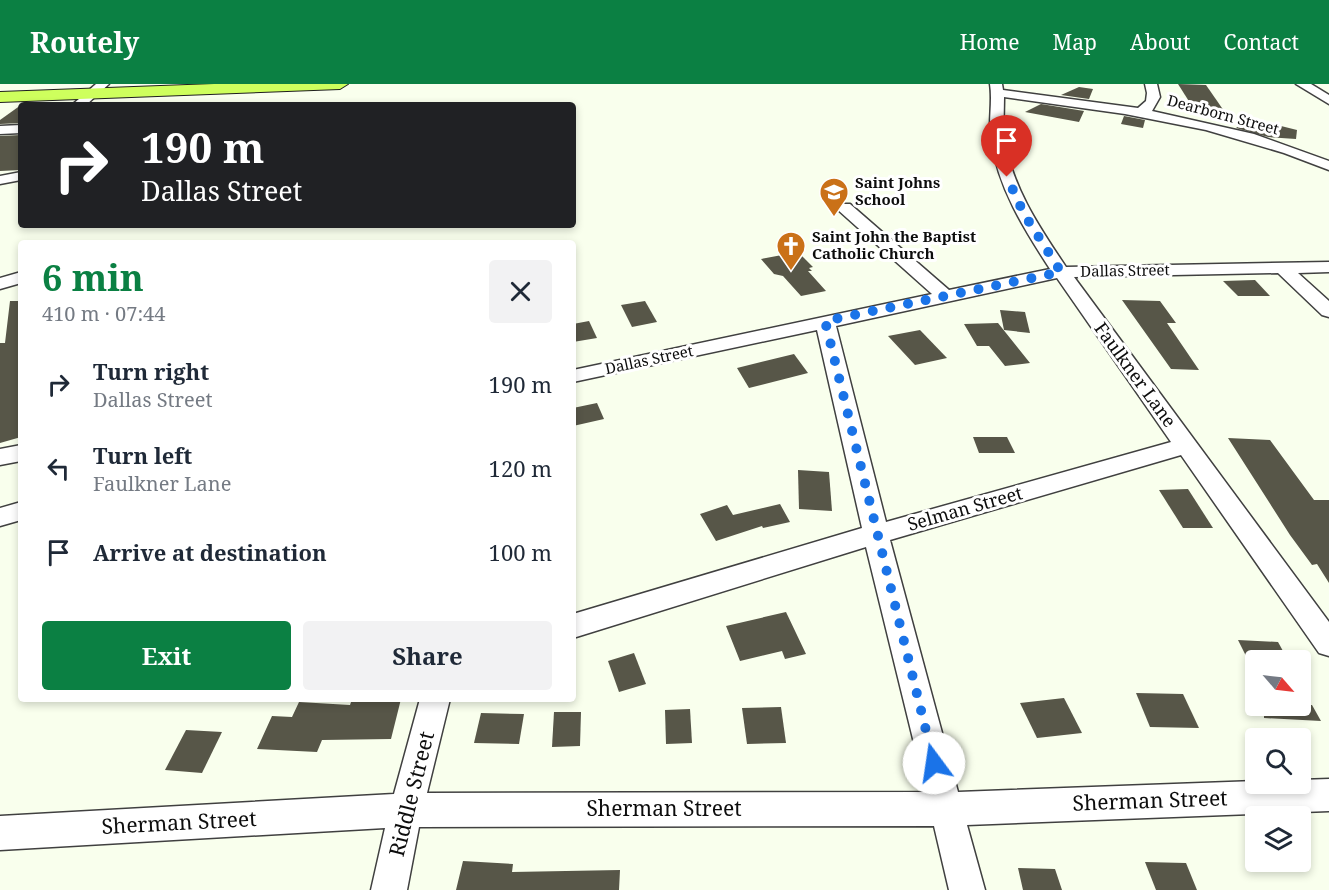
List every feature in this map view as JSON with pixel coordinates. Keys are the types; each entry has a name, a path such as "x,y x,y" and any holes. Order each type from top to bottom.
{"main road":[{"path":"0,97 103,91 340,84"},
{"path":"0,87 103,91"}],"street":[{"path":"1140,112 1146,110 1152,102 1154,91 1151,84"},
{"path":"1302,84 1329,100"},
{"name":"Dearborn Street","path":"997,89 1140,112 1229,132 1329,166"},
{"name":"Faulkner Lane","path":"997,89 997,136 1003,164 1024,214 1061,272 1329,643"},
{"path":"83,102 103,91"},
{"path":"0,130 18,129"},
{"path":"1315,160 1329,154"},
{"path":"0,180 18,177"},
{"path":"844,207 945,296"},
{"name":"Dallas Street","path":"576,375 1061,272 1329,267"},
{"path":"1283,268 1329,311"},
{"path":"0,284 18,278"},
{"path":"825,321 876,534 967,890"},
{"name":"Selman Street","path":"576,625 876,534 1186,446"},
{"path":"0,457 18,454"},
{"path":"0,517 18,512"},
{"name":"Riddle Street","path":"389,890 406,810 434,702"},
{"name":"Sherman Street","path":"0,833 406,810 946,808 1329,795"}],"building":[{"path":"1178,84 1206,85 1231,121 1197,114"},
{"path":"1079,87 1093,89 1089,99 1061,95"},
{"path":"1041,104 1084,111 1079,122 1025,112"},
{"path":"18,107 18,123 0,124 0,120"},
{"path":"1124,116 1145,120 1143,128 1121,124"},
{"path":"1249,118 1297,130 1296,139 1268,137 1236,128"},
{"path":"18,135 18,170 0,171 0,136"},
{"name":"Saint John the Baptist Catholic Church","path":"798,252 813,267 809,268 812,271 808,271 826,291 801,296 783,276 774,274 761,259"},
{"path":"1255,280 1270,296 1238,296 1223,281"},
{"path":"1122,300 1160,301 1176,323 1167,323 1199,370 1171,369"},
{"path":"10,301 18,301 18,438 0,443 0,343 5,343"},
{"path":"645,301 657,322 632,327 621,305"},
{"path":"1000,310 1025,312 1030,333 1004,330"},
{"path":"589,321 597,338 576,342 576,323"},
{"path":"998,323 1030,363 1005,366 989,346 977,346 964,324"},
{"path":"920,330 947,358 915,365 888,336"},
{"path":"794,354 808,373 749,388 737,368"},
{"path":"597,403 604,419 576,425 576,407"},
{"path":"973,437 1007,437 1015,453 979,453"},
{"path":"1228,438 1270,440 1314,500 1329,500 1329,583 1317,564 1312,565 1290,535"},
{"path":"798,470 829,472 832,511 799,509"},
{"path":"1188,489 1213,528 1183,528 1159,490"},
{"path":"780,504 790,522 763,528 762,526 716,541 700,514 727,505 733,515"},
{"path":"786,612 806,654 785,659 782,651 740,661 726,626"},
{"path":"1238,640 1278,642 1282,650 1245,650 1245,654"},
{"path":"634,653 646,684 619,692 608,661"},
{"path":"1136,693 1183,694 1199,728 1150,727"},
{"path":"1064,698 1082,733 1037,738 1020,703"},
{"path":"299,702 350,705 351,702 400,702 391,739 322,740 317,752 257,749 272,716 292,717"},
{"path":"1312,705 1321,721 1264,718 1264,716 1311,716"},
{"path":"781,707 786,743 747,744 742,708"},
{"path":"690,709 692,743 666,744 665,710"},
{"path":"554,712 581,712 580,746 552,747"},
{"path":"481,713 524,714 519,744 474,743"},
{"path":"186,730 222,732 202,773 165,770"},
{"path":"463,861 513,864 512,872 620,870 619,890 456,890"},
{"path":"1145,862 1186,863 1197,890 1156,890"},
{"path":"1018,868 1055,869 1062,890 1023,890"}],"place":[{"name":"Saint Johns School","path":"834,218"},
{"name":"Saint John the Baptist Catholic Church","path":"791,272"}],"route":[{"path":"934,763 825,321 1061,272 1024,214 1007,177"}]}
